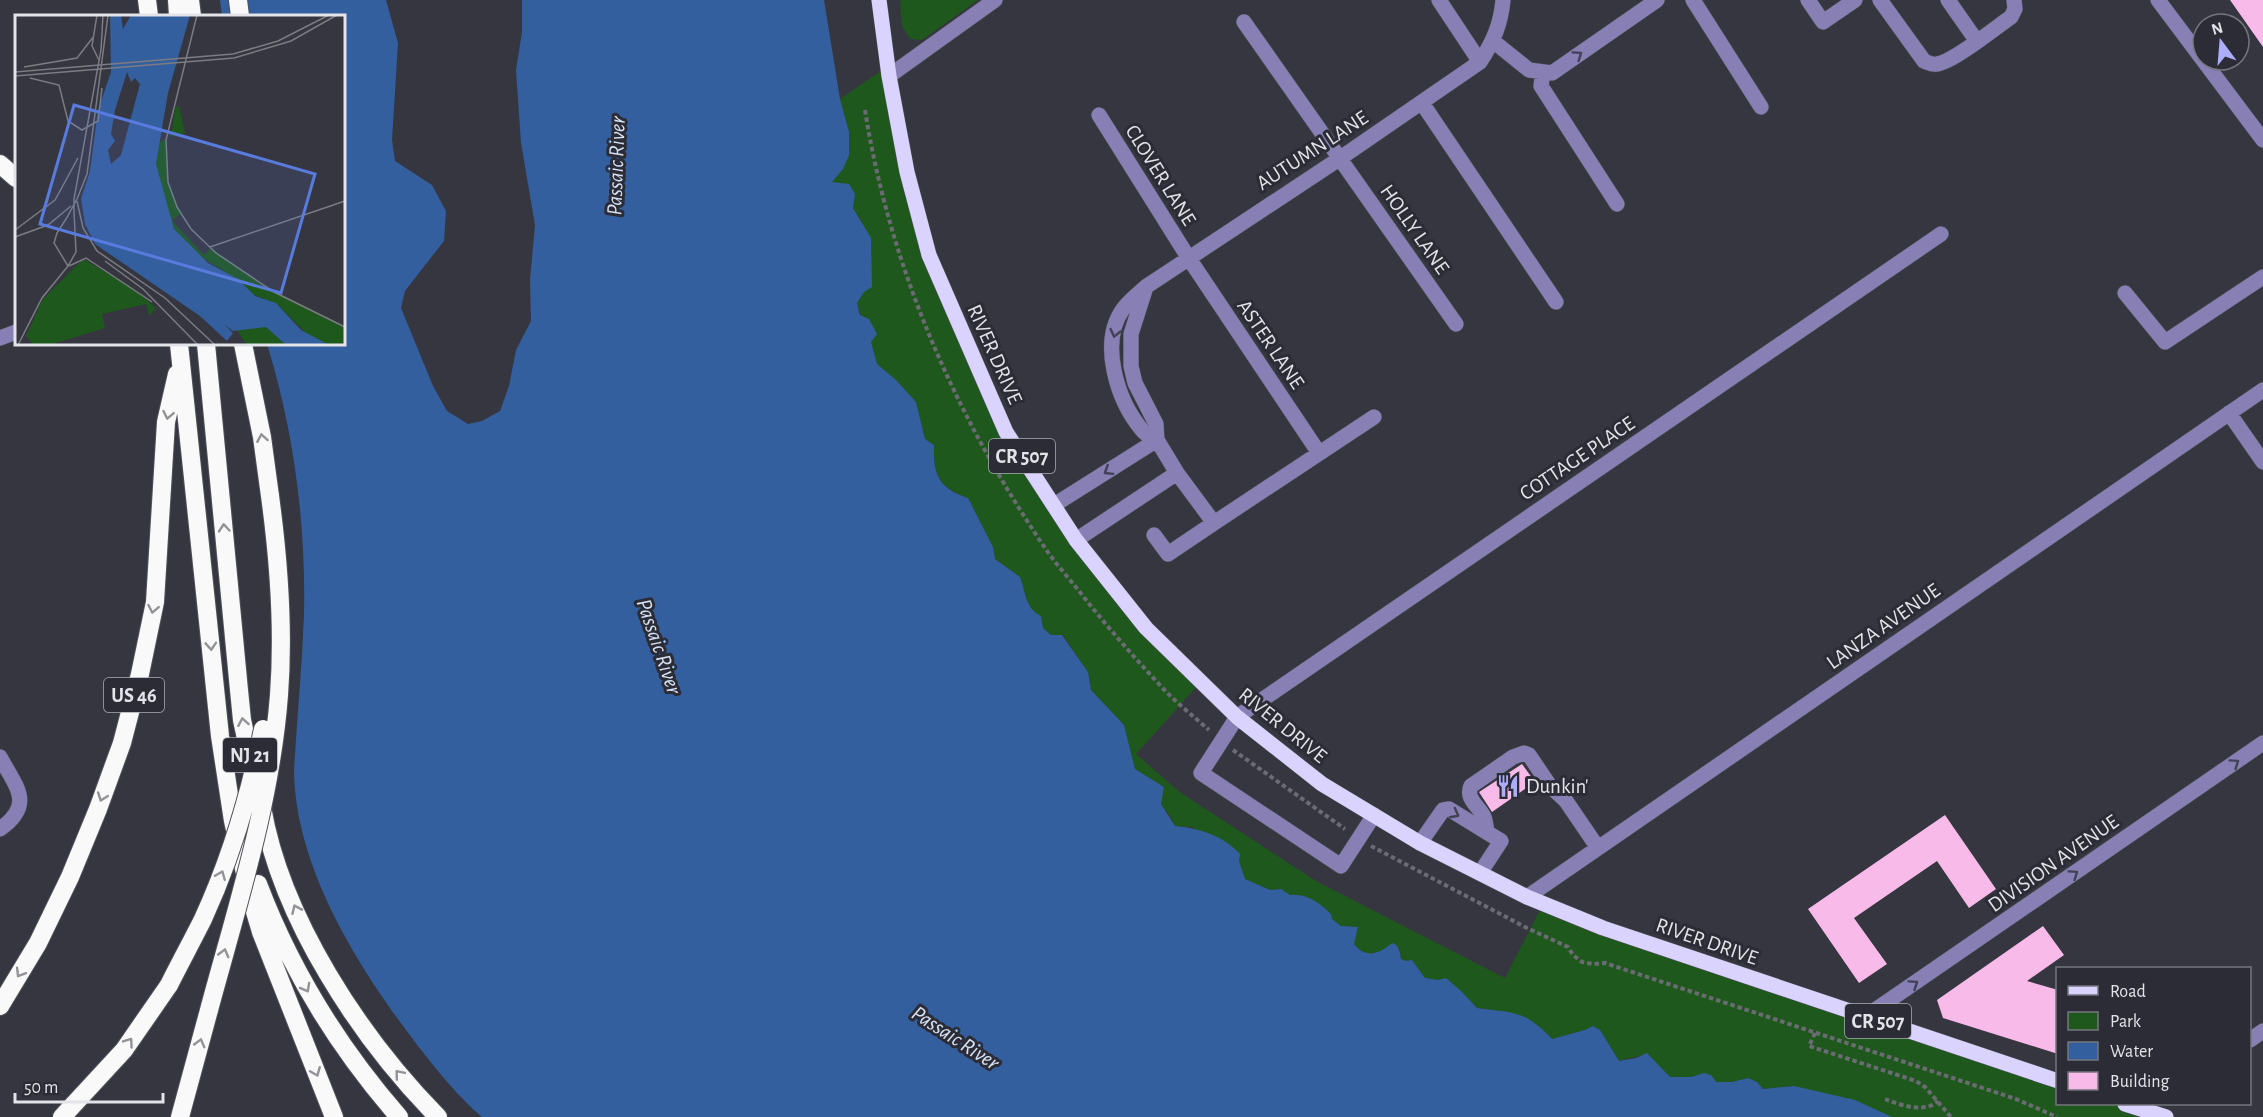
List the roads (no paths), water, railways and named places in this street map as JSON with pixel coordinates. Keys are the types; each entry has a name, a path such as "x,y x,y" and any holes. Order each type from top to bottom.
{"highway":[{"path":"147,0 148,15"},
{"path":"177,0 178,15"},
{"path":"190,0 192,15"},
{"path":"238,0 240,15"},
{"path":"0,165 15,177"},
{"name":"NJ 21","path":"206,345 242,720 266,833 305,931 340,993 379,1050 438,1117"},
{"path":"180,1117 261,813 279,696 279,564 262,437 243,345"},
{"name":"NJ 21","path":"180,351 214,685 226,776 234,811 255,875 281,941 317,1008 336,1038 399,1117"},
{"name":"US 46","path":"0,1006 38,943 70,877 122,743 140,674 155,602 166,422 180,351"},
{"path":"62,1117 124,1050 169,985 203,919 231,852 253,778 267,708 274,635 275,564 270,496"},
{"path":"226,776 241,860 261,932 334,1117"}],"main road":[{"name":"RIVER DRIVE","path":"879,0 889,76 907,172 929,255 1006,432 1076,540 1146,628 1237,717 1322,784 1420,843 1527,897 1603,928 2056,1081"},
{"path":"2134,1105 2152,1107 2166,1117"}],"street":[{"path":"889,76 995,0"},
{"path":"1439,0 1480,62"},
{"name":"AUTUMN LANE","path":"1214,523 1177,473 1157,440 1156,424 1135,383 1131,366 1131,334 1147,286 1480,62 1493,42 1503,0"},
{"path":"1493,42 1529,70 1552,73 1657,0"},
{"path":"1693,0 1761,107"},
{"path":"1808,0 1823,22 1855,0"},
{"path":"1880,0 1924,62 1932,65 1951,59 2011,17 2015,9 2014,0"},
{"path":"1948,0 1976,40"},
{"path":"2158,0 2263,140"},
{"name":"HOLLY LANE","path":"1244,22 1456,324"},
{"path":"1543,72 1541,86 1617,204"},
{"path":"1422,103 1556,302"},
{"name":"CLOVER LANE","path":"1099,115 1188,257"},
{"name":"COTTAGE PLACE","path":"1237,717 1941,234"},
{"name":"ASTER LANE","path":"1188,257 1319,453"},
{"path":"2126,293 2165,342 2263,277"},
{"path":"0,338 15,332"},
{"name":"LANZA AVENUE","path":"1527,897 2263,390"},
{"path":"2229,413 2263,462"},
{"path":"1154,535 1168,554 1374,417"},
{"path":"1054,505 1157,440"},
{"path":"1076,540 1177,473"},
{"path":"1237,717 1201,773 1341,866 1374,815"},
{"name":"DIVISION AVENUE","path":"1865,1017 2263,743"},
{"path":"1487,832 1485,818 1470,798 1469,792 1472,786 1518,754 1524,753 1529,754 1550,786 1566,801 1599,848"},
{"path":"0,757 21,798 15,819 0,829"},
{"path":"1420,843 1443,810 1447,809 1501,841 1480,873"}],"water":[{"name":"Passaic River","path":"220,0 386,0 398,43 392,140 395,161 432,185 446,211 444,241 405,291 401,308 433,386 447,411 468,424 482,421 500,411 509,386 516,350 531,321 530,280 535,225 521,143 516,70 522,32 522,0 824,0 840,99 849,132 849,155 843,169 832,182 849,184 855,194 853,208 871,238 872,287 864,292 857,303 860,315 869,319 877,334 871,342 877,364 916,402 925,439 934,445 936,472 939,479 950,490 968,498 993,547 995,559 1020,577 1029,604 1041,616 1043,628 1051,635 1062,635 1088,672 1091,690 1124,725 1135,769 1164,787 1161,804 1175,826 1202,831 1234,848 1240,854 1239,861 1245,879 1270,890 1281,889 1290,895 1307,897 1327,910 1332,919 1341,926 1358,927 1354,944 1363,952 1377,952 1392,943 1399,949 1401,959 1412,960 1425,978 1438,980 1446,978 1477,1008 1518,1014 1534,1023 1552,1039 1593,1026 1600,1030 1619,1061 1647,1053 1670,1077 1691,1077 1704,1073 1711,1075 1716,1082 1732,1082 1748,1078 1757,1082 1763,1089 1794,1086 1855,1100 1892,1117 482,1117 440,1074 374,985 335,917 318,881 297,807 294,770 304,615 303,546 291,444 267,345 345,345 345,15 222,15"}],"place":[{"name":"Dunkin'","path":"1508,786"}]}
